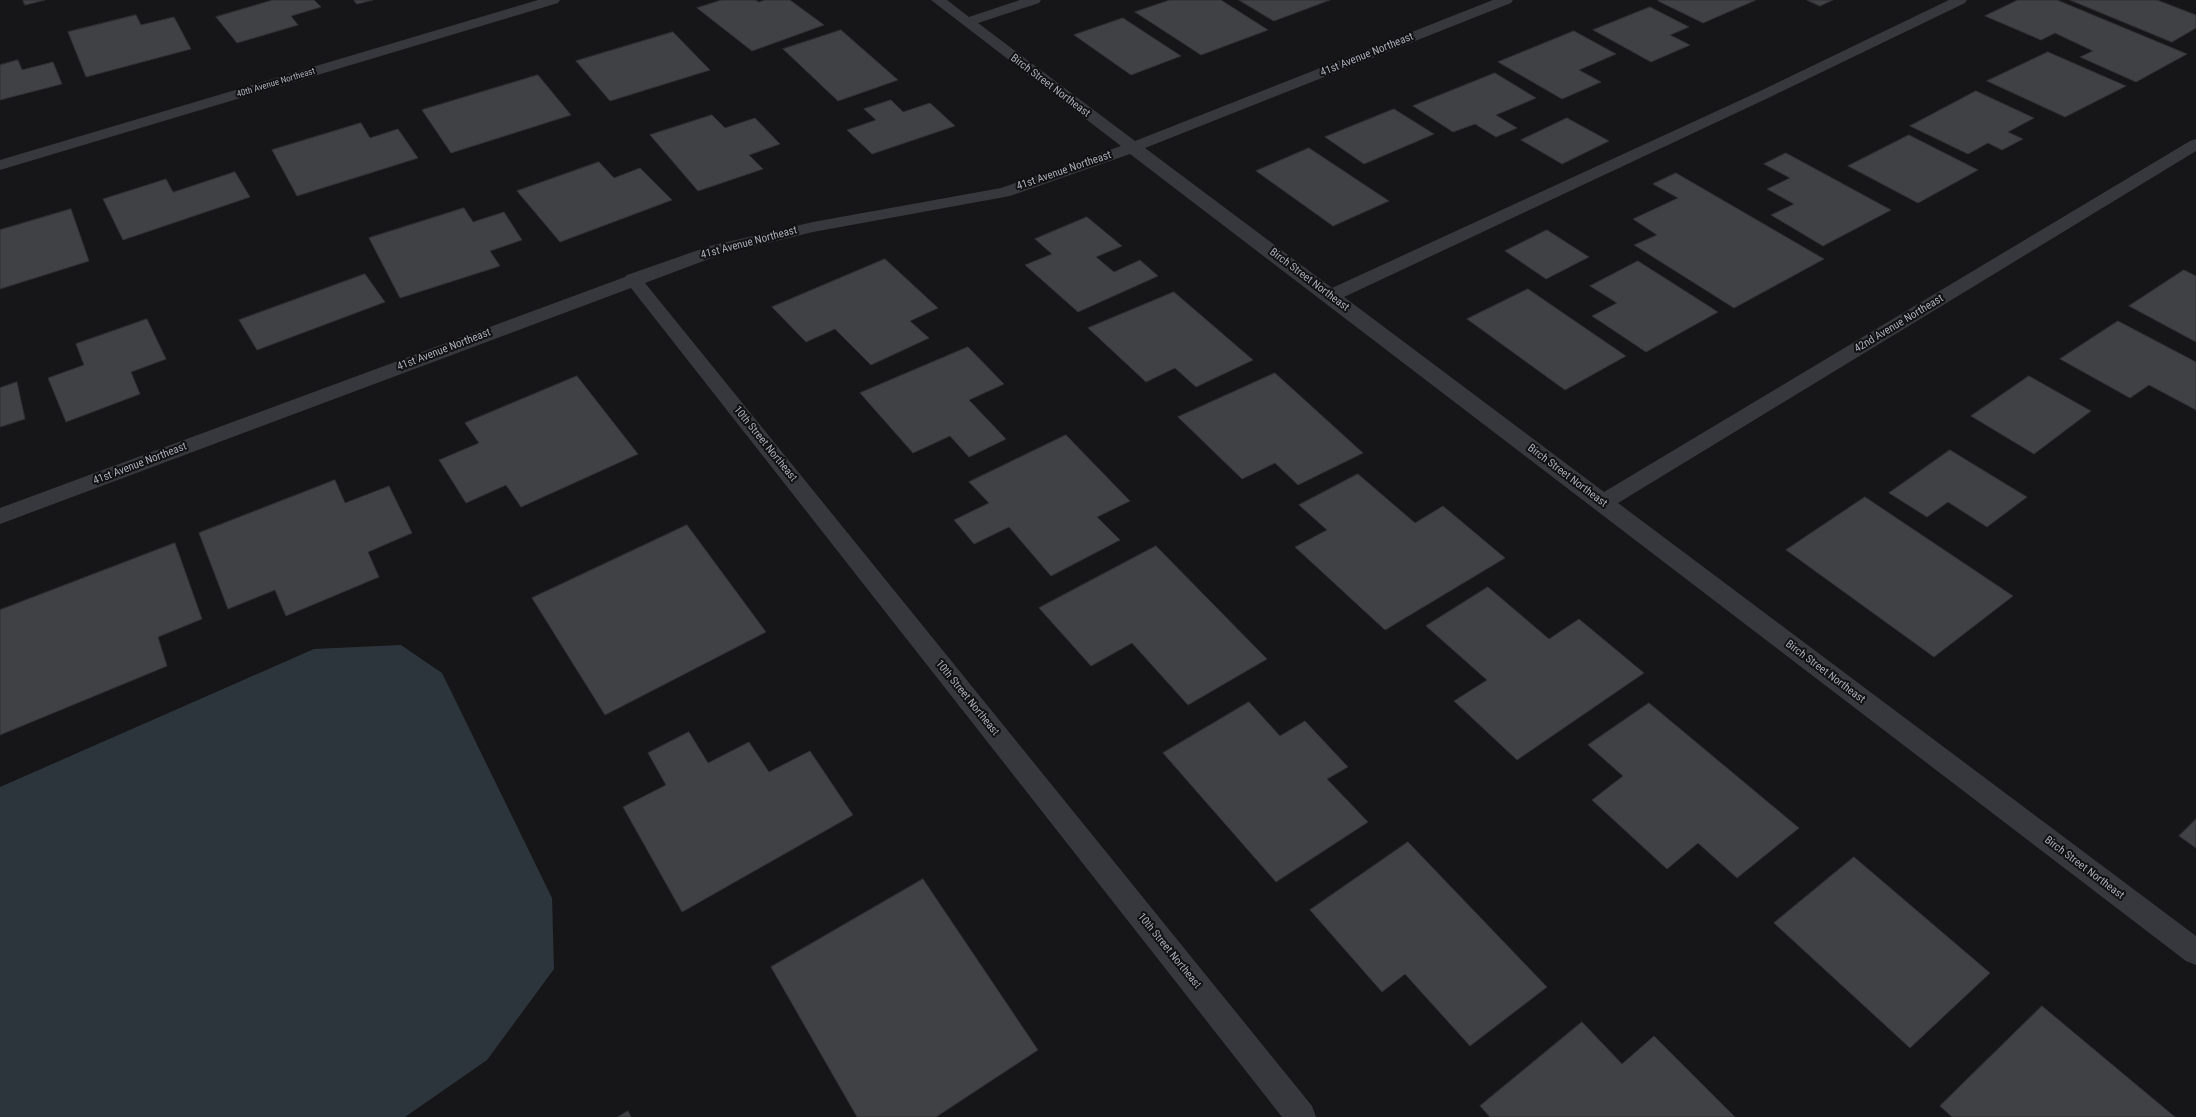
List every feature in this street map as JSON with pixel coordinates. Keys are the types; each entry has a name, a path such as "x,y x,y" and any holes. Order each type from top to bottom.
{"street":[{"name":"40th Avenue Northeast","path":"0,165 553,0"},
{"name":"Birch Street Northeast","path":"938,0 2196,952"},
{"path":"967,22 1034,0"},
{"name":"41st Avenue Northeast","path":"0,516 633,279 716,250 813,226 898,213 1004,192 1132,148 1506,0"},
{"path":"1331,296 1754,100 1960,0"},
{"name":"42nd Avenue Northeast","path":"1602,503 2196,144"},
{"name":"10th Street Northeast","path":"633,279 1295,1115"}],"shaded area":[{"path":"401,645 442,673 552,898 554,969 487,1060 405,1117 0,1117 0,787 314,649"}],"building":[{"path":"23,0 45,0 25,5"},
{"path":"273,0 314,0 321,7 291,16 298,25 237,43 216,17"},
{"path":"354,0 373,0 357,4"},
{"path":"722,0 755,0 759,2 765,0 790,0 824,25 752,51 697,8"},
{"path":"1170,0 1221,0 1268,30 1201,55 1135,12"},
{"path":"1239,0 1330,0 1274,21"},
{"path":"1756,0 1703,23 1658,1"},
{"path":"1807,0 1833,0 1820,6"},
{"path":"2018,0 2057,0 2187,54 2136,82 2080,57 2093,51 2055,33 2041,40 1985,16"},
{"path":"2070,0 2157,0 2196,15 2196,28 2172,42"},
{"path":"1650,7 1689,27 1670,35 1690,45 1651,62 1593,30"},
{"path":"136,15 141,25 174,17 191,49 86,77 68,32"},
{"path":"1123,18 1181,56 1131,75 1074,35"},
{"path":"841,30 898,80 838,101 783,49"},
{"path":"1574,31 1616,54 1579,70 1601,82 1562,99 1498,62"},
{"path":"673,32 710,70 610,101 576,61"},
{"path":"2048,52 2126,86 2065,117 1987,81"},
{"path":"18,60 22,70 53,62 62,84 0,100 0,65"},
{"path":"1495,73 1536,98 1496,115 1517,128 1496,137 1475,124 1453,132 1413,106"},
{"path":"538,75 571,115 451,153 422,110"},
{"path":"1976,91 2034,118 2008,132 2023,139 2002,150 1988,143 1968,154 1910,126"},
{"path":"891,100 903,112 930,103 955,126 872,154 847,130 876,120 864,109"},
{"path":"1394,109 1434,134 1364,164 1325,137"},
{"path":"712,115 725,128 755,118 780,144 749,155 763,169 698,191 650,135"},
{"path":"1567,118 1609,141 1562,164 1521,140"},
{"path":"361,123 370,138 398,129 418,158 297,196 272,150"},
{"path":"1909,135 1978,170 1918,203 1848,166"},
{"path":"1309,148 1389,201 1333,226 1256,171"},
{"path":"1786,153 1891,210 1823,246 1771,215 1794,204 1767,189 1790,178 1764,164"},
{"path":"599,162 614,178 640,168 672,200 560,242 517,191"},
{"path":"235,172 250,197 123,240 103,199 166,179 173,192"},
{"path":"1676,173 1824,259 1734,308 1634,245 1657,235 1633,219 1678,198 1653,184"},
{"path":"464,208 473,222 504,212 522,240 490,251 500,266 400,298 369,238"},
{"path":"71,209 89,261 0,289 0,230"},
{"path":"1087,217 1122,246 1096,257 1114,272 1140,260 1158,276 1078,312 1025,265 1052,254 1035,239"},
{"path":"1547,230 1589,257 1546,279 1505,251"},
{"path":"885,259 938,308 910,321 929,338 871,365 835,329 806,342 772,307"},
{"path":"1638,261 1718,312 1646,352 1592,316 1617,303 1590,286"},
{"path":"2184,270 2196,276 2196,342 2129,306"},
{"path":"365,274 385,302 257,350 239,320"},
{"path":"1528,289 1626,356 1565,390 1467,319"},
{"path":"1174,292 1253,360 1196,387 1175,368 1146,382 1088,328"},
{"path":"147,319 166,359 131,372 140,394 66,422 48,378 84,365 76,344"},
{"path":"2118,321 2196,362 2196,410 2149,385 2130,398 2060,359"},
{"path":"968,347 1004,384 969,400 1006,439 969,457 950,436 913,453 860,393"},
{"path":"1275,373 1363,453 1298,485 1275,463 1242,479 1178,417"},
{"path":"577,376 638,454 521,507 506,485 466,503 439,460 479,443 465,423"},
{"path":"2029,376 2091,411 2034,454 1971,416"},
{"path":"17,382 25,419 0,427 0,388"},
{"path":"1066,435 1130,501 1097,517 1120,540 1051,576 1009,527 974,544 954,520 989,503 969,482"},
{"path":"1950,450 2027,497 1987,527 1948,502 1927,517 1889,493"},
{"path":"1358,474 1415,523 1443,506 1505,558 1385,630 1295,547 1327,530 1299,505"},
{"path":"335,480 345,503 389,486 412,533 368,552 379,577 286,616 275,590 228,609 199,533"},
{"path":"1865,497 2013,596 1934,657 1786,550"},
{"path":"687,525 766,632 605,715 532,598"},
{"path":"175,543 202,619 158,637 167,666 0,735 0,610"},
{"path":"1156,546 1267,659 1188,705 1132,643 1091,666 1039,608"},
{"path":"1488,587 1549,639 1579,619 1644,673 1517,760 1454,701 1487,680 1426,626"},
{"path":"1249,702 1280,736 1305,721 1348,767 1327,779 1368,822 1276,882 1163,753"},
{"path":"1649,703 1799,828 1737,878 1698,843 1667,869 1592,800 1623,776 1588,745"},
{"path":"689,732 708,763 749,742 769,772 810,751 853,815 682,912 623,807 666,785 648,753"},
{"path":"2196,819 2196,848 2179,836"},
{"path":"1408,842 1547,987 1470,1046 1405,974 1382,992 1310,910"},
{"path":"1854,857 1990,973 1910,1048 1774,923"},
{"path":"923,879 1038,1050 936,1117 857,1117 771,967"},
{"path":"2042,1006 2175,1117 1952,1117 1940,1106"},
{"path":"1582,1022 1622,1064 1654,1036 1735,1117 1490,1117 1480,1106"},
{"path":"628,1111 631,1117 618,1117"}]}
